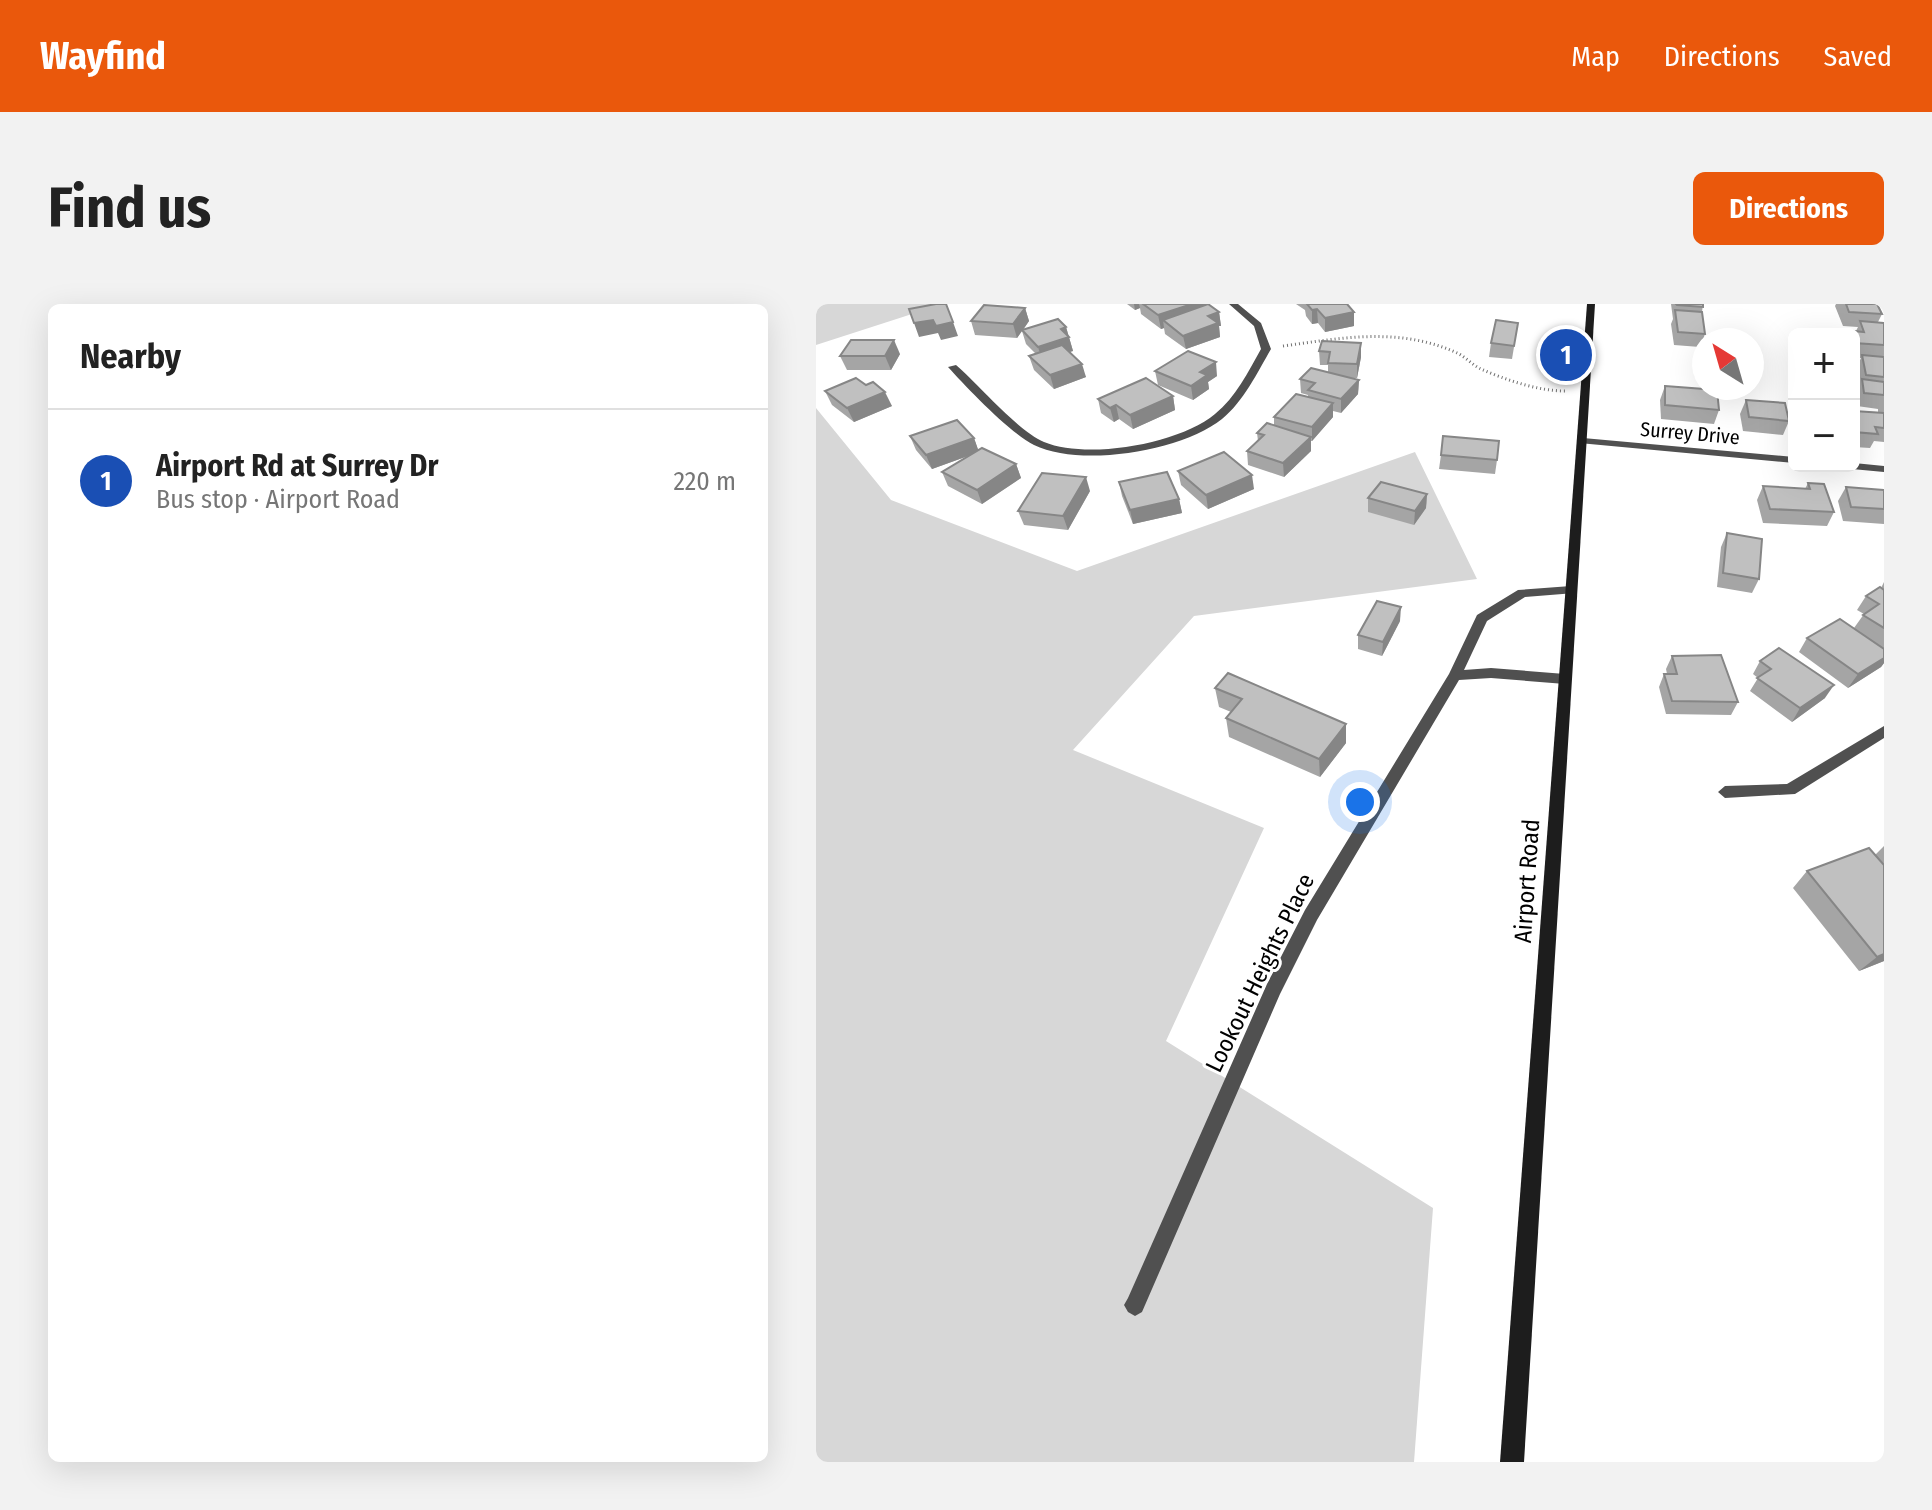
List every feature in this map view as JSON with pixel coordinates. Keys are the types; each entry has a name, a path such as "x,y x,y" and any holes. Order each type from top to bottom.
{"main road":[{"name":"Airport Road","path":"1512,1462 1591,304"}],"street":[{"path":"953,367 1038,444 1087,451 1140,449 1208,424 1241,392 1266,349 1258,325 1233,304"},
{"name":"Surrey Drive","path":"1583,441 1788,459"},
{"path":"1860,467 1884,469"},
{"name":"Lookout Heights Place","path":"1135,1305 1273,990 1311,915 1455,675 1482,618 1522,593 1571,590"},
{"path":"1455,675 1491,673 1565,679"},
{"path":"1725,792 1790,790 1884,731"}],"path":[{"path":"1266,349 1374,334 1408,339 1456,352 1479,368 1547,391 1586,392"}],"shaded area":[{"path":"816,304 943,304 816,345"},
{"path":"816,408 891,500 1077,571 1415,452 1477,579 1194,616 1073,750 1264,828 1166,1041 1433,1208 1414,1462 816,1462"}],"building":[{"path":"946,304 953,322 936,326 933,320 914,323 909,309"},
{"path":"1143,304 1192,304 1158,315"},
{"path":"1208,304 1219,312 1208,316 1218,323 1183,336 1163,320"},
{"path":"1307,304 1347,304 1354,312 1325,318"},
{"path":"1703,304 1703,307 1677,305"},
{"path":"1846,304 1877,304 1882,314 1849,312"},
{"path":"984,305 1025,308 1013,324 971,321"},
{"path":"1675,310 1702,312 1704,328 1692,328 1692,333 1678,332"},
{"path":"1058,319 1066,327 1061,329 1069,337 1038,347 1022,330"},
{"path":"1496,320 1518,323 1514,346 1491,343"},
{"path":"1860,321 1884,323 1884,345 1860,343 1860,332 1864,332"},
{"path":"851,340 894,340 885,356 840,356"},
{"path":"1322,341 1361,343 1357,364 1328,363 1330,352 1319,351"},
{"path":"1062,345 1082,364 1050,375 1029,356"},
{"path":"1188,351 1216,362 1200,372 1207,375 1191,386 1155,371"},
{"path":"1862,355 1884,357 1884,377 1866,375"},
{"path":"1311,368 1359,380 1341,399 1308,390 1315,383 1300,379"},
{"path":"856,378 866,385 873,382 885,392 847,408 825,391"},
{"path":"1146,378 1173,396 1130,415 1116,405 1110,408 1098,399"},
{"path":"1862,379 1884,382 1884,395 1864,393"},
{"path":"1665,386 1692,388 1692,400 1718,400 1719,410 1665,405"},
{"path":"1296,394 1333,403 1312,427 1274,417"},
{"path":"1746,400 1785,403 1788,421 1749,417"},
{"path":"1860,411 1884,413 1884,428 1875,427 1878,434 1860,432"},
{"path":"957,420 974,438 926,455 910,436"},
{"path":"1267,423 1311,437 1283,463 1247,451 1264,435 1257,433"},
{"path":"1443,436 1499,441 1497,460 1441,455"},
{"path":"982,448 1016,464 977,490 942,472"},
{"path":"1224,452 1252,475 1206,495 1178,471"},
{"path":"1167,472 1179,499 1130,510 1119,482"},
{"path":"1042,473 1086,477 1063,516 1018,511"},
{"path":"1381,482 1427,494 1415,511 1368,498"},
{"path":"1808,483 1824,484 1834,512 1770,509 1763,486 1810,489"},
{"path":"1846,487 1884,490 1884,509 1851,507"},
{"path":"1727,533 1762,539 1759,579 1723,573"},
{"path":"1880,587 1884,590 1884,628 1863,615 1879,604 1866,596"},
{"path":"1377,601 1401,607 1383,642 1358,635"},
{"path":"1840,619 1884,649 1884,658 1858,674 1807,638"},
{"path":"1779,648 1834,685 1800,708 1757,678 1771,669 1760,661"},
{"path":"1721,655 1738,702 1672,701 1664,674 1677,674 1672,656"},
{"path":"1228,673 1346,724 1319,759 1226,718 1242,699 1215,688"},
{"path":"1869,848 1884,865 1884,954 1877,957 1807,871"}],"place":[{"name":"Airport Rd at Surrey Dr","path":"1566,355"}]}
